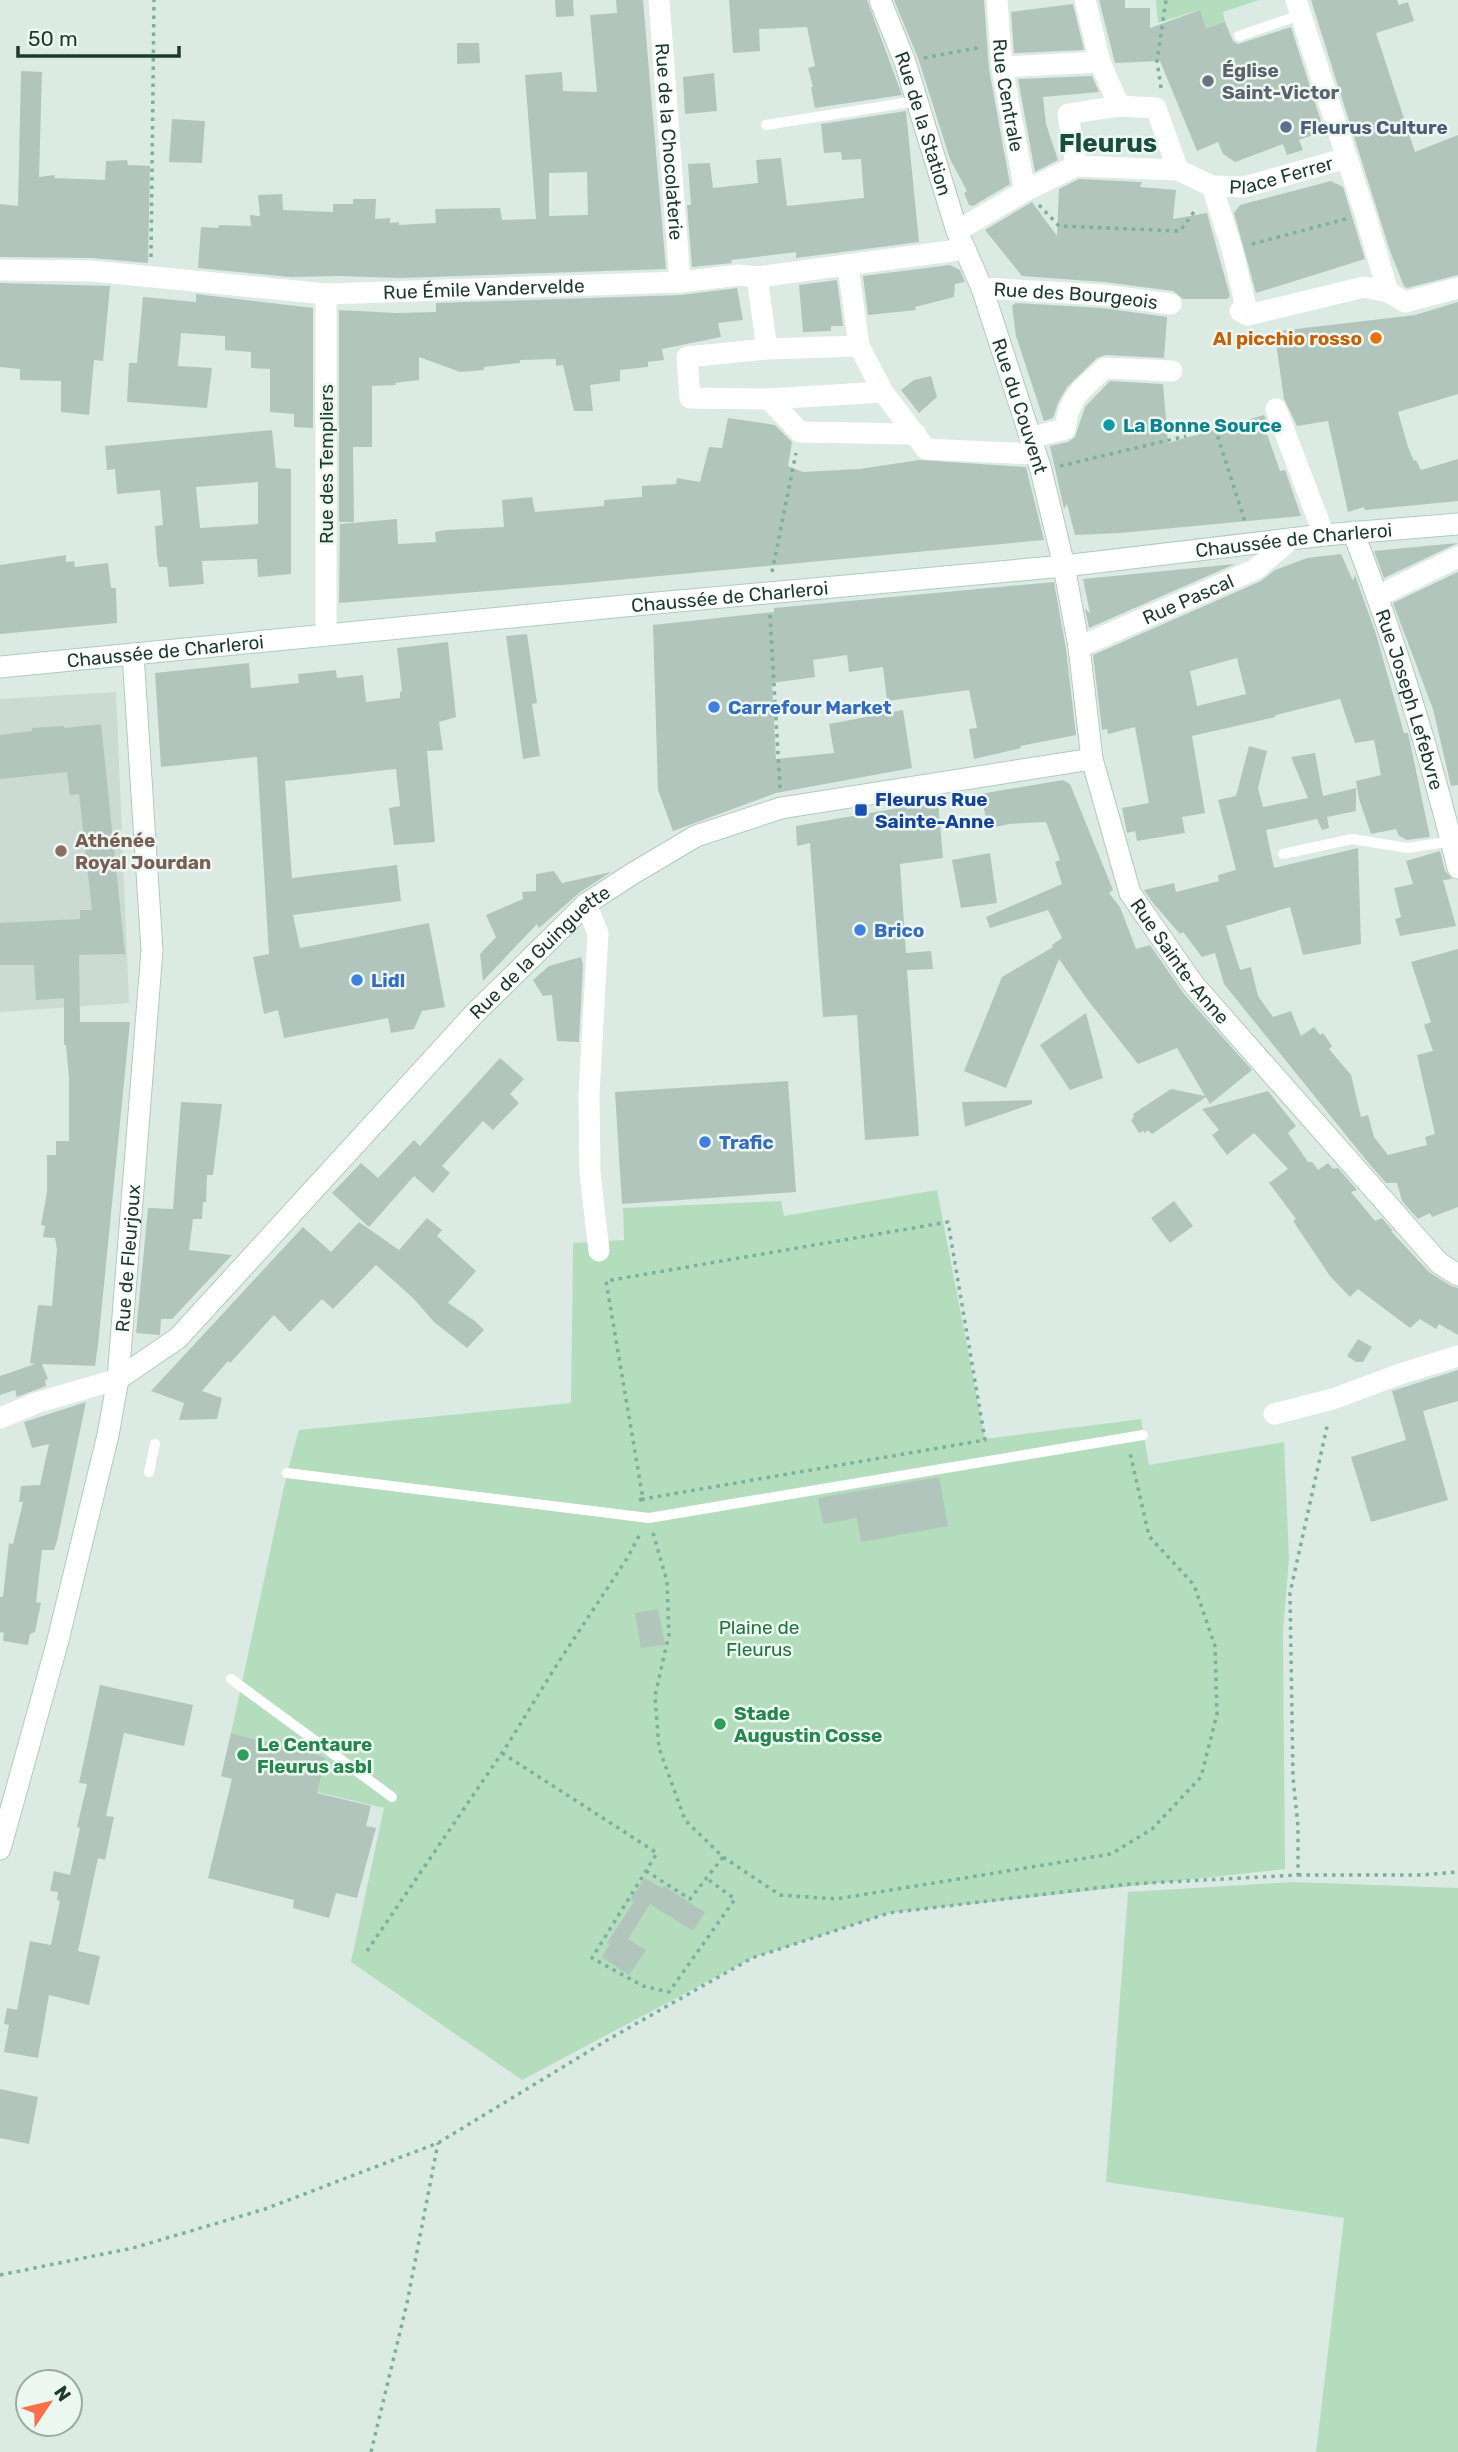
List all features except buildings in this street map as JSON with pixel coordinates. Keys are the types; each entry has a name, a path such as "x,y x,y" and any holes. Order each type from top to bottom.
{"street":[{"name":"Rue de la Chocolaterie","path":"659,0 680,282"},
{"name":"Rue de la Station","path":"880,0 905,62 961,240"},
{"name":"Rue Centrale","path":"997,0 1002,67 1025,191"},
{"path":"1085,0 1100,62 1119,106"},
{"path":"1298,7 1388,292"},
{"path":"1002,67 1100,62"},
{"path":"1076,166 1068,114 1119,106 1156,108 1178,170"},
{"name":"Place Ferrer","path":"961,240 1025,191 1076,166 1178,170 1212,186 1244,187 1347,158"},
{"path":"1212,186 1232,250 1244,313 1364,287 1388,292 1405,302 1458,288"},
{"name":"Rue Émile Vandervelde","path":"0,270 151,275 326,294 680,282 739,275 757,277 848,266 961,240"},
{"name":"Rue du Couvent","path":"961,240 982,288 1035,454 1065,566"},
{"path":"848,266 859,346 883,392 926,449 1035,454 1065,429 1067,408 1080,390 1105,368 1172,371"},
{"path":"757,277 767,349"},
{"name":"Rue des Bourgeois","path":"982,288 1103,295 1171,304"},
{"name":"Rue des Templiers","path":"326,294 326,635"},
{"path":"859,346 767,349 687,357 690,398 769,399 883,392"},
{"path":"769,399 800,432 916,435"},
{"path":"1276,409 1324,535"},
{"name":"Chaussée de Charleroi","path":"0,667 768,592 1065,566 1324,535 1458,524"},
{"name":"Rue Joseph Lefebvre","path":"1353,532 1378,596 1432,763 1458,868"},
{"name":"Rue Pascal","path":"1079,647 1256,569 1291,539"},
{"path":"1378,596 1458,557"},
{"name":"Rue Sainte-Anne","path":"1065,566 1079,647 1092,759 1130,893 1194,985 1439,1263 1458,1275"},
{"name":"Rue de Fleurjoux","path":"0,1849 57,1644 108,1435 118,1379 152,950 134,654"},
{"name":"Rue de la Guinguette","path":"0,1418 36,1403 118,1379 178,1338 475,1013 586,904 696,836 781,808 1092,759"},
{"path":"586,904 598,933 589,1107 590,1173 599,1251"},
{"path":"1274,1414 1333,1399 1399,1374 1458,1356"}],"lane":[{"path":"1239,36 1298,7"},
{"path":"766,125 917,101"},
{"path":"1283,854 1352,839 1408,848 1451,841"},
{"path":"287,1473 649,1518 1143,1435"},
{"path":"149,1472 155,1444"},
{"path":"231,1679 391,1797"}],"path":[{"path":"151,275 154,0"},
{"path":"1156,108 1163,95 1157,61 1166,0"},
{"path":"905,62 1000,43"},
{"path":"1025,191 1059,226 1180,232 1212,186"},
{"path":"1232,250 1365,214"},
{"path":"1215,428 1252,544"},
{"path":"781,808 768,592 800,432"},
{"path":"1035,454 1186,436"},
{"path":"632,1502 985,1440 948,1223 606,1281 643,1499"},
{"path":"1298,1875 1298,1826 1293,1778 1290,1593 1333,1399"},
{"path":"649,1518 667,1581 669,1634 654,1696 659,1748 685,1820 723,1857 780,1895 836,1899 1111,1854 1152,1829 1201,1777 1217,1714 1215,1646 1194,1585 1149,1536 1126,1438"},
{"path":"368,1951 502,1753 628,1557 649,1518"},
{"path":"502,1753 656,1853 592,1958 643,1986 669,1992 675,2002"},
{"path":"646,1871 690,1899 723,1857"},
{"path":"0,2275 133,2248 265,2209 438,2143 752,1958 889,1913 1129,1884 1298,1875 1421,1875 1458,1872"},
{"path":"669,1992 734,1899 706,1878"},
{"path":"371,2452 407,2303 438,2143"}],"shaded area":[{"name":"Athénée Royal Jourdan","path":"116,692 129,1003 0,1012 0,699"}],"green space":[{"path":"1156,0 1259,0 1223,12 1225,22 1206,28 1199,10 1158,23"},
{"name":"Plaine de Fleurus","path":"937,1190 985,1439 1141,1419 1149,1465 1284,1442 1289,1558 1283,1631 1285,1869 889,1913 752,1958 522,2080 351,1962 384,1808 317,1792 326,1757 231,1733 287,1473 299,1430 571,1403 573,1243 624,1240 623,1208 781,1201 784,1216"},
{"path":"1293,1882 1458,1888 1458,2452 1316,2452 1344,2218 1106,2182 1128,1892"}],"place":[{"name":"Église Saint-Victor","path":"1208,81"},
{"name":"Fleurus Culture","path":"1286,127"},
{"name":"Al picchio rosso","path":"1376,338"},
{"name":"La Bonne Source","path":"1109,425"},
{"name":"Carrefour Market","path":"714,707"},
{"name":"Fleurus Rue Sainte-Anne","path":"861,810"},
{"name":"Athénée Royal Jourdan","path":"61,851"},
{"name":"Brico","path":"860,930"},
{"name":"Lidl","path":"357,980"},
{"name":"Trafic","path":"705,1142"},
{"name":"Stade Augustin Cosse","path":"720,1724"},
{"name":"Le Centaure Fleurus asbl","path":"243,1755"}],"district":[{"name":"Fleurus","path":"1108,143"}]}
